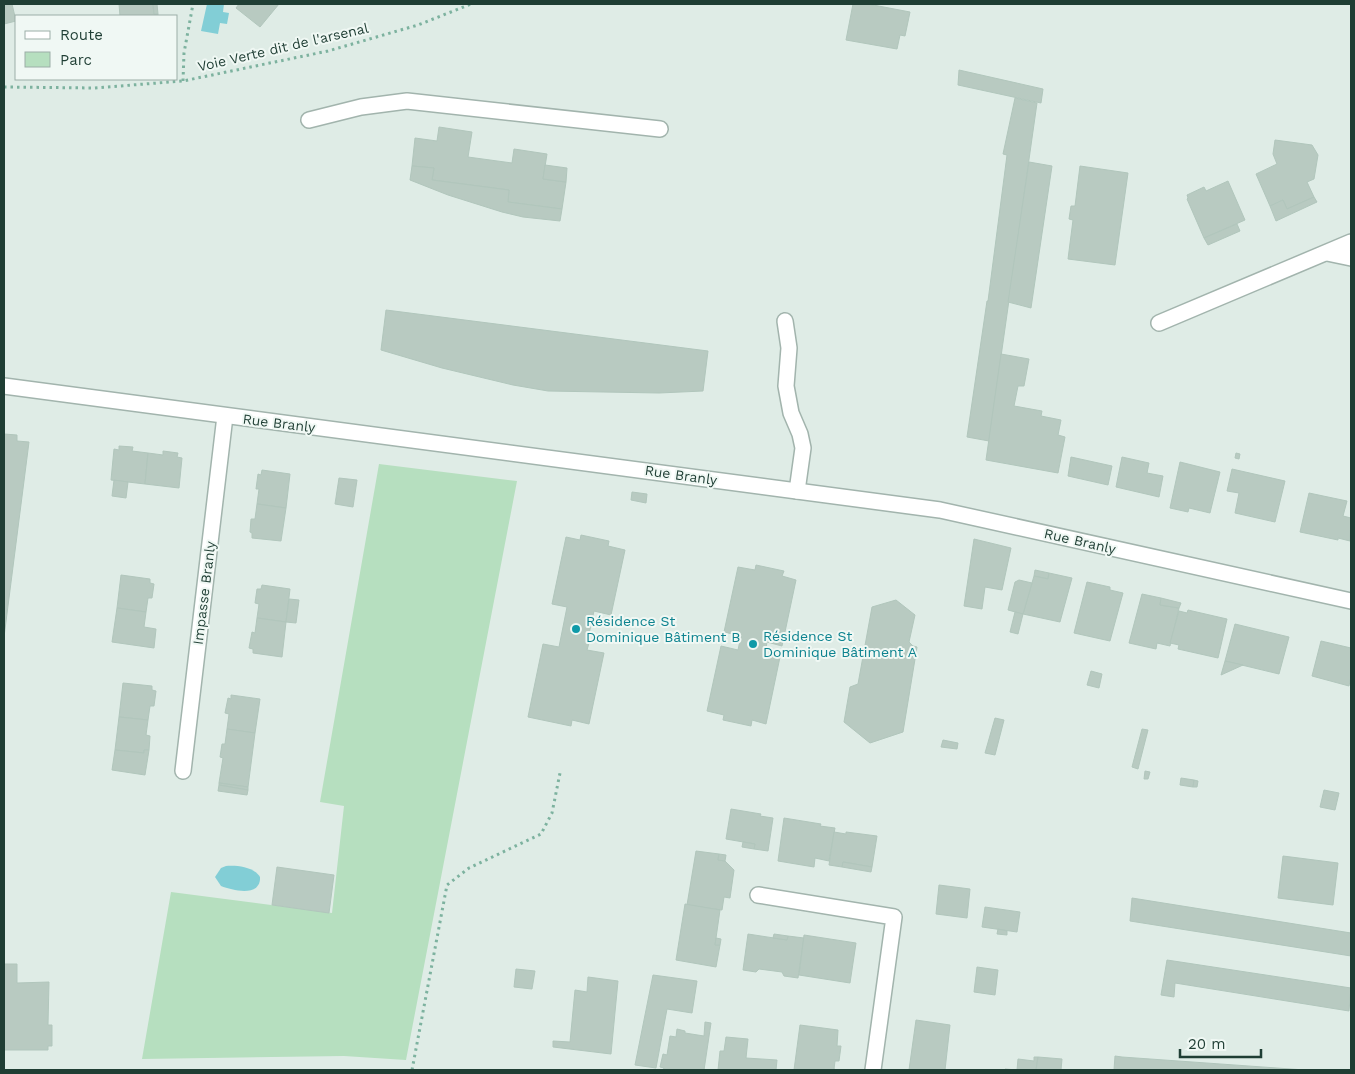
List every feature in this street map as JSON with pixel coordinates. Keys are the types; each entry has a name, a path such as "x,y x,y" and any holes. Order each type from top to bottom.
{"street":[{"path":"309,120 361,107 407,101 660,129"},
{"path":"1159,323 1351,242"},
{"path":"1326,253 1351,258"},
{"path":"785,321 790,348 786,386 791,413 800,434 803,448 797,491"},
{"name":"Rue Branly","path":"4,386 940,510 1351,601"},
{"name":"Impasse Branly","path":"183,770 225,416"},
{"path":"758,895 894,917 873,1070"}],"path":[{"path":"183,81 184,53 193,4"},
{"name":"Voie Verte dit de l'arsenal","path":"4,87 94,88 183,81 328,51 418,25 471,4"},
{"path":"412,1070 447,885 469,868 541,834 552,813 560,773"}],"green space":[{"path":"379,464 517,481 406,1060 344,1056 142,1059 171,892 332,913 344,806 320,802"}],"water":[{"path":"207,4 224,4 223,12 229,13 227,24 220,23 218,34 201,31"},
{"path":"240,866 254,871 260,877 256,888 239,891 221,886 215,877 221,868"}],"building":[{"path":"4,4 12,4 15,21 4,24"},
{"path":"119,4 153,4 154,14 158,14 158,15 120,15"},
{"path":"153,4 157,4 158,14 154,14"},
{"path":"239,4 279,4 260,27 236,8"},
{"path":"853,4 868,4 910,12 905,36 900,35 897,49 846,40"},
{"path":"959,70 1043,89 1041,103 958,85"},
{"path":"1015,98 1037,103 989,441 967,437 988,301 1007,155 1003,154"},
{"path":"439,127 472,132 468,157 512,163 514,149 547,154 543,179 566,182 562,209 508,202 509,190 432,180 434,168 412,166 415,138 437,141"},
{"path":"1275,140 1312,145 1318,155 1314,179 1307,182 1314,197 1287,209 1283,200 1270,206 1256,174 1277,164 1273,154"},
{"path":"1029,162 1052,166 1031,308 1008,302"},
{"path":"545,165 567,168 566,182 543,179"},
{"path":"412,166 434,168 432,180 509,190 508,202 562,209 560,221 523,217 448,195 410,180"},
{"path":"1080,166 1128,173 1115,265 1068,259 1073,220 1069,219 1071,206 1075,206"},
{"path":"1228,181 1245,220 1204,238 1187,195 1204,187 1206,191"},
{"path":"1314,197 1317,202 1276,221 1270,206 1283,200 1287,209"},
{"path":"1237,224 1240,231 1208,245 1204,238"},
{"path":"386,310 708,351 703,391 659,393 548,391 513,385 442,368 381,350"},
{"path":"1001,354 1029,359 1024,386 1018,386 1014,406 1042,411 1041,416 1061,420 1058,435 1065,437 1058,473 986,460"},
{"path":"4,434 17,435 17,441 29,442 4,637"},
{"path":"119,446 133,447 132,451 148,453 145,484 111,480 114,449 119,450"},
{"path":"163,451 178,453 177,457 182,458 179,488 145,484 148,453 163,455"},
{"path":"1236,453 1240,454 1239,459 1235,458"},
{"path":"1071,457 1112,466 1108,485 1068,476"},
{"path":"1122,457 1149,463 1147,473 1163,476 1159,497 1116,487"},
{"path":"1180,462 1220,472 1210,513 1189,508 1188,512 1170,508"},
{"path":"1232,469 1285,481 1275,522 1235,513 1239,493 1227,491"},
{"path":"262,470 290,474 286,508 257,504 258,474 261,475"},
{"path":"339,478 357,480 353,507 335,504"},
{"path":"114,480 128,482 126,498 112,496"},
{"path":"632,492 647,494 646,503 631,500"},
{"path":"1309,493 1347,501 1343,516 1351,518 1350,541 1300,532"},
{"path":"257,504 286,508 281,541 252,538 252,533 250,532 251,519 255,519"},
{"name":"Résidence St Dominique Bâtiment B","path":"581,535 609,541 608,546 625,550 611,615 594,611 587,643 589,643 587,650 604,653 589,724 572,720 571,726 528,717 543,644 559,647 567,607 552,604 566,537 580,540"},
{"path":"974,539 1011,548 1002,590 985,587 982,609 964,606"},
{"name":"Résidence St Dominique Bâtiment A","path":"756,565 784,571 782,576 796,580 782,646 767,642 765,654 780,657 766,724 752,720 751,726 723,720 724,715 707,711 721,646 738,650 741,636 724,632 738,567 755,570"},
{"path":"1035,570 1049,573 1048,579 1034,576"},
{"path":"1049,573 1072,578 1060,622 1023,614 1034,576 1048,579"},
{"path":"121,575 150,579 150,583 154,584 152,598 148,598 146,612 117,608"},
{"path":"1019,580 1032,583 1023,614 1008,610 1015,582"},
{"path":"1087,582 1110,587 1110,590 1123,593 1110,641 1074,633"},
{"path":"262,585 290,589 286,622 257,618 259,604 255,603 257,589 261,589"},
{"path":"1142,594 1161,598 1160,605 1179,608 1170,646 1157,643 1156,649 1129,643"},
{"path":"1161,598 1181,603 1179,608 1160,605"},
{"path":"289,599 299,600 296,623 286,622"},
{"path":"896,600 915,615 909,642 917,647 903,732 870,743 844,722 850,687 858,684 872,607"},
{"path":"117,608 146,612 144,627 156,629 154,648 112,642"},
{"path":"1188,610 1227,619 1218,658 1178,649 1179,645 1170,643 1179,611 1187,613"},
{"path":"1015,612 1023,614 1018,634 1010,632"},
{"path":"257,618 286,622 282,657 253,653 253,649 249,648 252,632 255,633"},
{"path":"1235,624 1289,637 1279,674 1225,661"},
{"path":"1321,641 1351,648 1349,686 1312,676"},
{"path":"1225,661 1243,665 1221,675"},
{"path":"1091,671 1102,674 1099,688 1087,685"},
{"path":"123,683 152,686 152,690 156,691 154,706 150,706 148,720 119,717"},
{"path":"231,695 260,699 255,733 227,729 229,714 225,713 228,698 231,699"},
{"path":"119,717 148,720 146,735 150,736 149,750 144,750 144,753 115,750"},
{"path":"995,718 1004,720 995,755 985,753"},
{"path":"227,729 255,733 248,787 219,783 223,758 220,757 222,744 225,744"},
{"path":"1142,729 1148,730 1138,769 1132,767"},
{"path":"943,740 958,743 957,749 941,747"},
{"path":"115,750 144,753 144,750 149,750 145,775 112,770"},
{"path":"1145,771 1150,772 1148,779 1144,779"},
{"path":"1181,778 1194,780 1193,787 1180,785"},
{"path":"1194,780 1198,781 1197,787 1193,787"},
{"path":"219,783 248,787 248,790 219,785"},
{"path":"219,785 248,790 247,795 218,791"},
{"path":"1324,790 1339,793 1335,810 1320,807"},
{"path":"731,809 773,818 768,851 754,849 755,844 726,839"},
{"path":"784,818 835,828 829,861 815,858 814,867 778,861"},
{"path":"834,832 877,836 872,867 843,862 842,867 829,865"},
{"path":"743,842 755,844 754,849 742,847"},
{"path":"696,851 719,854 718,860 725,861 734,870 730,898 724,897 722,910 687,905"},
{"path":"719,854 726,855 725,861 718,860"},
{"path":"1283,856 1338,863 1333,905 1278,898"},
{"path":"843,862 872,867 871,872 842,867"},
{"path":"277,867 334,875 329,913 272,905"},
{"path":"939,885 970,889 967,918 936,914"},
{"path":"1132,898 1351,933 1351,956 1130,921"},
{"path":"685,904 720,910 715,945 720,945 716,967 676,960"},
{"path":"985,907 1020,912 1017,932 982,927"},
{"path":"998,929 1007,931 1007,935 997,934"},
{"path":"748,934 787,940 788,936 804,938 798,978 784,976 782,972 759,969 756,972 743,970"},
{"path":"774,934 788,936 787,940 773,938"},
{"path":"804,935 856,943 850,983 799,975"},
{"path":"716,938 721,939 720,945 715,945"},
{"path":"1167,960 1351,988 1349,1011 1175,983 1174,997 1161,995"},
{"path":"4,964 17,964 17,983 49,982 48,1025 52,1025 52,1046 48,1046 48,1050 4,1050"},
{"path":"977,967 998,970 995,995 974,992"},
{"path":"516,969 535,971 532,989 514,987"},
{"path":"653,975 697,981 692,1013 667,1009 656,1068 635,1065"},
{"path":"588,977 618,981 611,1054 553,1047 553,1041 570,1042 575,990 587,992"},
{"path":"916,1020 950,1025 945,1070 909,1070"},
{"path":"705,1022 711,1023 704,1070 663,1070 664,1068 660,1067 663,1054 667,1055 670,1036 676,1037 677,1029 685,1031 685,1033 704,1036"},
{"path":"800,1025 838,1030 837,1046 841,1046 839,1061 835,1061 834,1069 837,1070 794,1070"},
{"path":"726,1037 748,1039 746,1058 777,1060 776,1070 718,1070 720,1051 724,1051"},
{"path":"1115,1056 1122,1057 1305,1070 1114,1070"},
{"path":"1034,1057 1038,1057 1036,1070 1017,1070 1018,1059 1034,1061"},
{"path":"1038,1057 1062,1059 1061,1070 1036,1070"}],"place":[{"name":"Résidence St Dominique Bâtiment B","path":"576,629"},
{"name":"Résidence St Dominique Bâtiment A","path":"753,644"}]}
